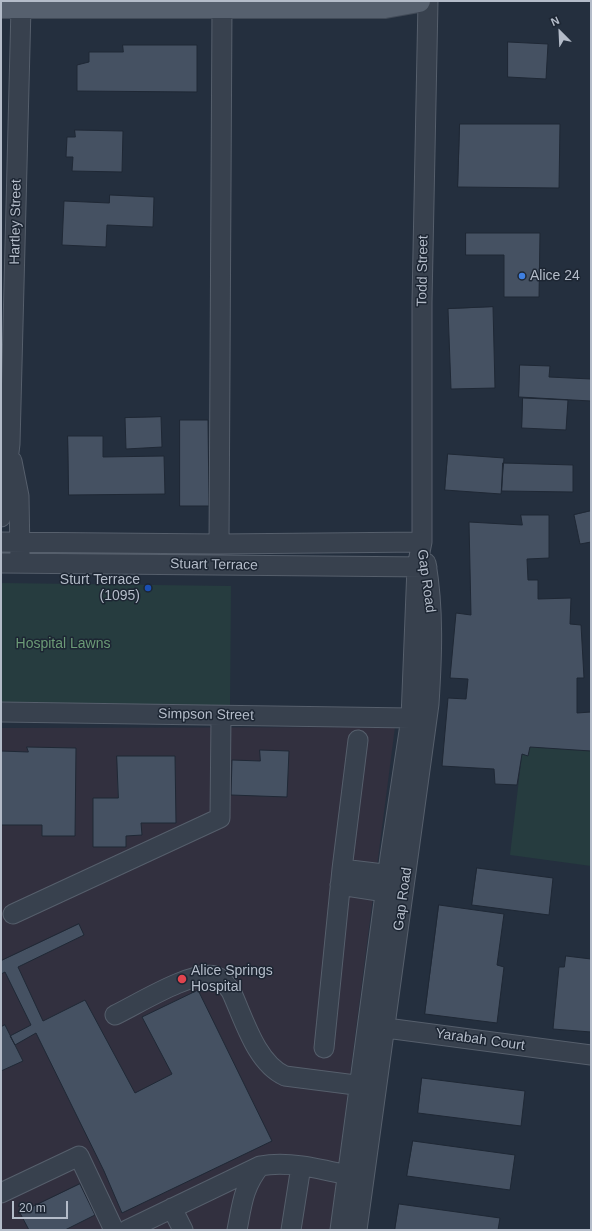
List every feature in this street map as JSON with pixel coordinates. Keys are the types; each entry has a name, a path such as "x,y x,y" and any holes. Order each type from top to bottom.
{"main road":[{"path":"15,5 385,7 419,1"}],"street":[{"name":"Todd Street","path":"422,542 422,302 428,1"},
{"name":"Hartley Street","path":"1,518 10,444 15,5"},
{"path":"219,544 222,6"},
{"name":"Hartley Street","path":"10,444 12,463 18,485 20,563"},
{"name":"Stuart Terrace","path":"1,542 219,544 422,542"},
{"name":"Gap Road","path":"396,884 411,718 422,567 422,542"},
{"name":"Stuart Terrace","path":"1,563 422,567"},
{"name":"Gap Road","path":"357,1230 356,1177 376,1027 396,884 430,704 432,641 431,602 422,567"},
{"name":"Simpson Street","path":"1,712 411,718"},
{"path":"13,914 220,818 221,716"},
{"path":"324,1048 341,877 358,740"},
{"path":"341,877 396,884"},
{"path":"115,1015 185,980 207,975 217,976 231,991 259,1053 276,1072 285,1076 368,1087"},
{"name":"Yarabah Court","path":"376,1027 591,1055"},
{"path":"1,1193 78,1156 114,1230"},
{"path":"135,1228 172,1208 260,1166 301,1166 356,1177"},
{"path":"237,1230 248,1183 260,1166"},
{"path":"291,1230 301,1166"},
{"name":"Gap Road","path":"340,1230 356,1177"},
{"path":"172,1208 183,1230"}],"shaded area":[{"name":"Alice Springs Hospital","path":"395,727 330,1230 1,1230 1,728"}],"green space":[{"name":"Hospital Lawns","path":"1,583 231,586 230,708 1,704"},
{"path":"530,747 591,751 591,866 510,855 522,754 528,755"}],"building":[{"path":"508,42 548,44 546,79 508,77"},
{"path":"123,45 197,45 197,92 77,91 77,65 89,62 89,52 123,52"},
{"path":"460,124 560,124 559,188 458,187"},
{"path":"75,130 123,131 122,172 72,171 73,157 66,157 67,137 75,137"},
{"path":"110,195 154,197 153,227 107,225 106,247 62,245 64,201 109,203"},
{"name":"Alice 24","path":"466,233 540,233 539,297 504,297 504,255 466,255"},
{"path":"493,307 495,388 451,389 448,309"},
{"path":"520,365 550,366 549,377 591,379 591,401 519,397"},
{"path":"523,398 568,400 566,430 522,428"},
{"path":"161,417 162,447 126,449 125,418"},
{"path":"180,420 208,420 209,506 180,506"},
{"path":"68,436 103,436 103,457 164,456 165,494 69,495"},
{"path":"448,454 504,458 501,494 445,490"},
{"path":"503,463 573,465 573,492 502,491"},
{"path":"591,511 591,542 580,544 574,515"},
{"path":"521,515 549,515 549,558 527,559 528,580 538,580 538,599 571,598 570,624 581,625 584,678 577,678 577,713 591,712 591,751 530,747 528,756 522,754 517,785 495,784 494,769 442,766 448,698 466,699 468,679 450,678 456,613 471,615 469,522 522,525"},
{"path":"27,747 76,748 75,836 42,836 42,825 1,825 1,751 28,752"},
{"path":"260,750 289,751 287,797 231,795 232,760 260,761"},
{"path":"117,756 175,756 176,823 141,823 142,835 126,836 126,847 93,847 93,798 118,798"},
{"path":"477,868 553,878 549,915 472,905"},
{"path":"439,905 504,914 497,965 504,967 497,1023 425,1014"},
{"path":"79,924 84,935 18,967 43,1021 85,1000 135,1093 172,1074 142,1017 198,990 272,1141 122,1213 104,1171 36,1033 15,1045 10,1036 31,1025 5,972 1,974 1,961"},
{"path":"566,956 591,959 591,1032 553,1029 559,967 564,967"},
{"path":"5,1025 23,1061 1,1071 1,1027"},
{"path":"422,1078 525,1091 521,1126 418,1113"},
{"path":"413,1141 515,1155 510,1190 407,1176"},
{"path":"80,1184 95,1215 65,1230 29,1230 20,1213"},
{"path":"399,1204 500,1218 498,1230 395,1230"}],"place":[{"name":"Alice 24","path":"522,276"},
{"name":"Sturt Terrace (1095)","path":"148,588"},
{"name":"Alice Springs Hospital","path":"182,979"}]}
